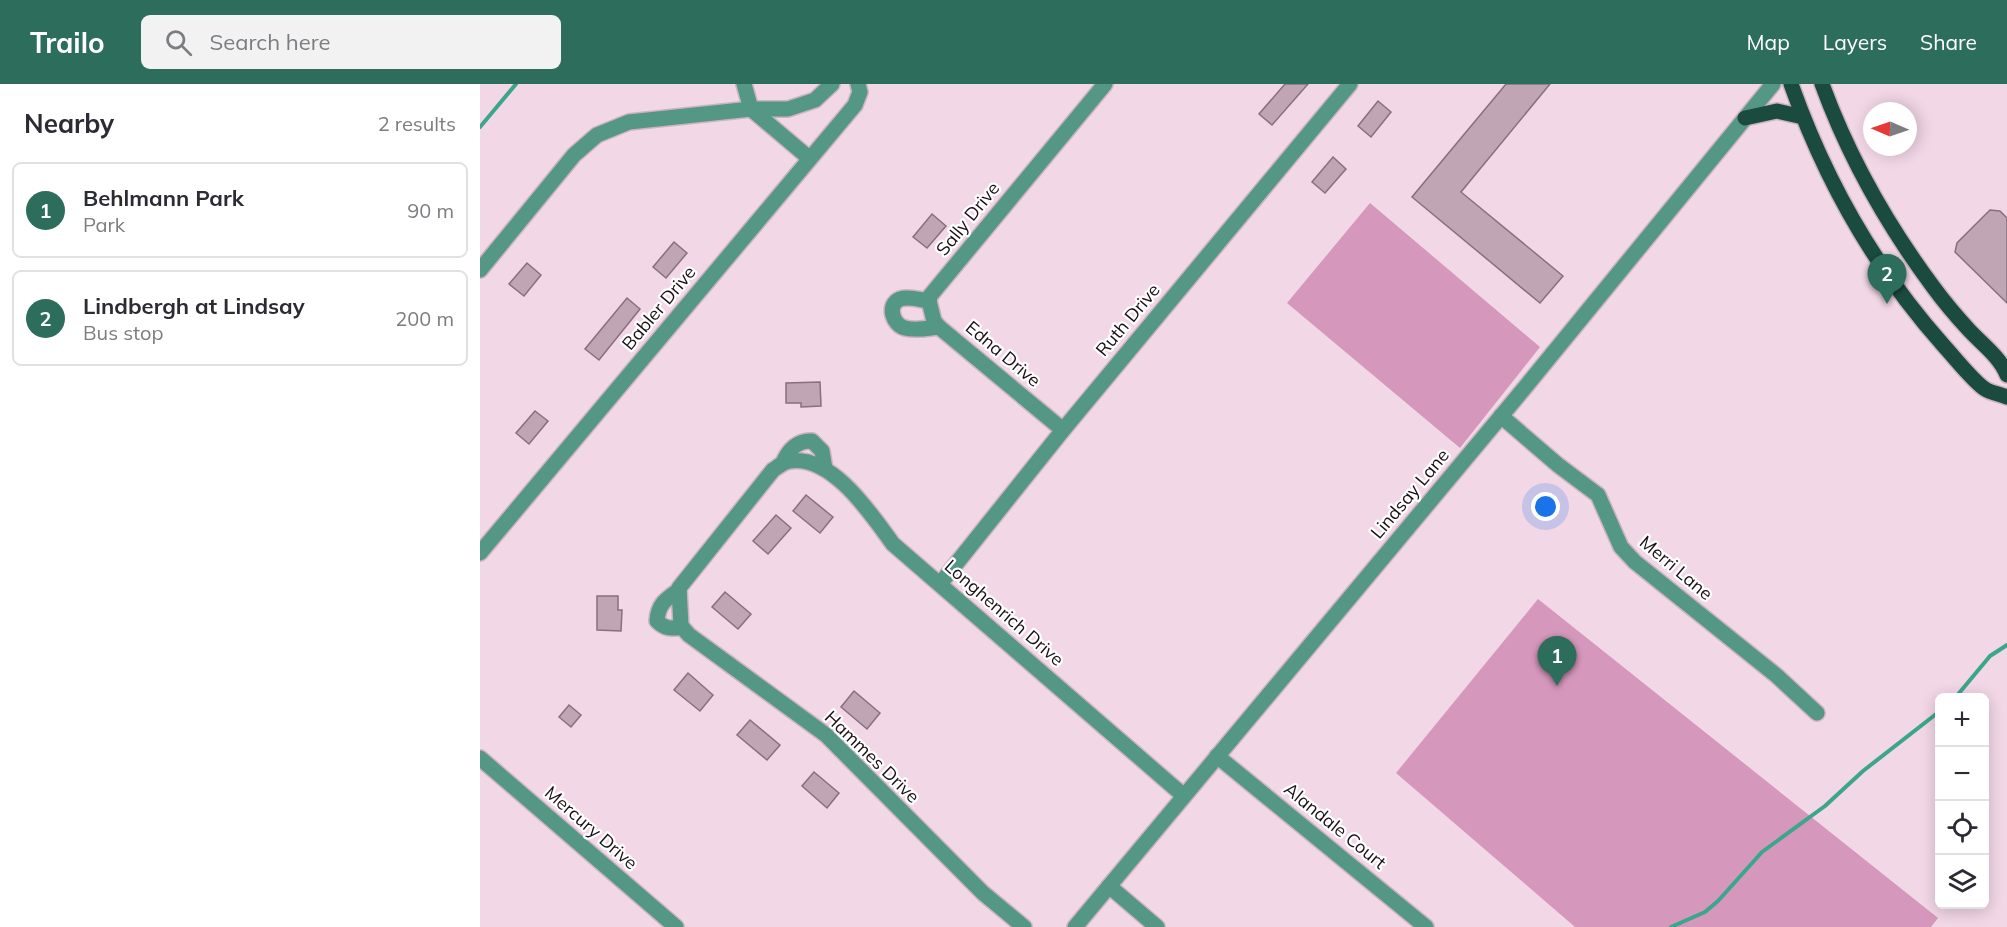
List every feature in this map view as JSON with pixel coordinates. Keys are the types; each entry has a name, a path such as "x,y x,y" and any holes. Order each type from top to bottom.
{"main road":[{"path":"1791,84 1803,117 1835,187 1865,241 1897,288 1938,340 1972,376 1986,389 2007,396"},
{"path":"1822,84 1847,145 1897,236 1935,290 1967,328 2002,363 2007,375"},
{"path":"1745,118 1777,111 1803,117"}],"street":[{"path":"744,84 751,109 809,158"},
{"path":"480,270 574,155 597,135 629,122 751,109 788,109 815,100 832,84"},
{"name":"Babler Drive","path":"480,553 855,105 860,92 858,84"},
{"name":"Sally Drive","path":"929,301 1105,84"},
{"name":"Ruth Drive","path":"940,584 1063,430 1350,84"},
{"name":"Lindsay Lane","path":"1075,927 1501,416 1773,84"},
{"path":"929,301 905,298 897,300 893,305 893,316 898,326 906,329 939,327"},
{"name":"Edna Drive","path":"929,301 934,321 939,327 1063,430"},
{"name":"Merri Lane","path":"1501,416 1558,465 1598,495 1621,547 1635,562 1777,676 1817,713"},
{"name":"Hammes Drive","path":"825,469 822,451 812,441 798,444 786,456 783,463 773,470 682,583 679,590 662,602 657,621 663,627 671,629 682,627 689,635 826,735 983,893 1024,927"},
{"name":"Longhenrich Drive","path":"783,463 802,460 825,469 863,502 893,544 1184,796"},
{"path":"679,590 682,627"},
{"name":"Alandale Court","path":"1217,756 1426,927"},
{"name":"Mercury Drive","path":"480,758 676,927"},
{"path":"1109,886 1157,927"}],"shaded area":[{"path":"1370,203 1540,347 1460,448 1287,303"},
{"path":"1538,599 1938,918 1931,927 1575,927 1396,773"}],"building":[{"path":"1285,84 1308,84 1272,125 1259,114"},
{"path":"1506,84 1550,84 1461,192 1563,276 1540,303 1412,197"},
{"path":"1378,101 1391,112 1371,137 1358,126"},
{"path":"1333,157 1346,169 1325,193 1312,182"},
{"path":"1990,210 2000,211 2007,218 2007,303 1955,252 1957,243"},
{"path":"932,214 946,226 927,248 913,237"},
{"path":"674,242 687,253 666,278 653,267"},
{"path":"527,263 541,275 524,296 509,284"},
{"path":"627,298 640,309 599,360 585,349"},
{"path":"820,382 821,406 801,407 801,403 786,403 786,383"},
{"path":"535,411 548,421 529,444 516,433"},
{"path":"806,495 833,517 820,533 793,511"},
{"path":"776,515 791,528 768,554 753,541"},
{"path":"725,592 751,614 738,629 712,607"},
{"path":"597,596 618,596 618,610 622,610 621,631 597,630"},
{"path":"688,673 713,695 700,711 674,690"},
{"path":"854,691 880,713 867,729 841,707"},
{"path":"569,705 581,715 571,727 559,717"},
{"path":"750,720 780,745 767,760 737,735"},
{"path":"814,772 839,793 827,808 802,786"}],"waterway":[{"path":"480,127 516,84"},
{"path":"1959,693 1990,656 2007,645"},
{"path":"1671,927 1705,912 1718,901 1762,852 1825,806 1863,771 1935,715"}],"place":[{"name":"Lindbergh at Lindsay","path":"1887,304"},
{"name":"Behlmann Park","path":"1557,686"}]}
